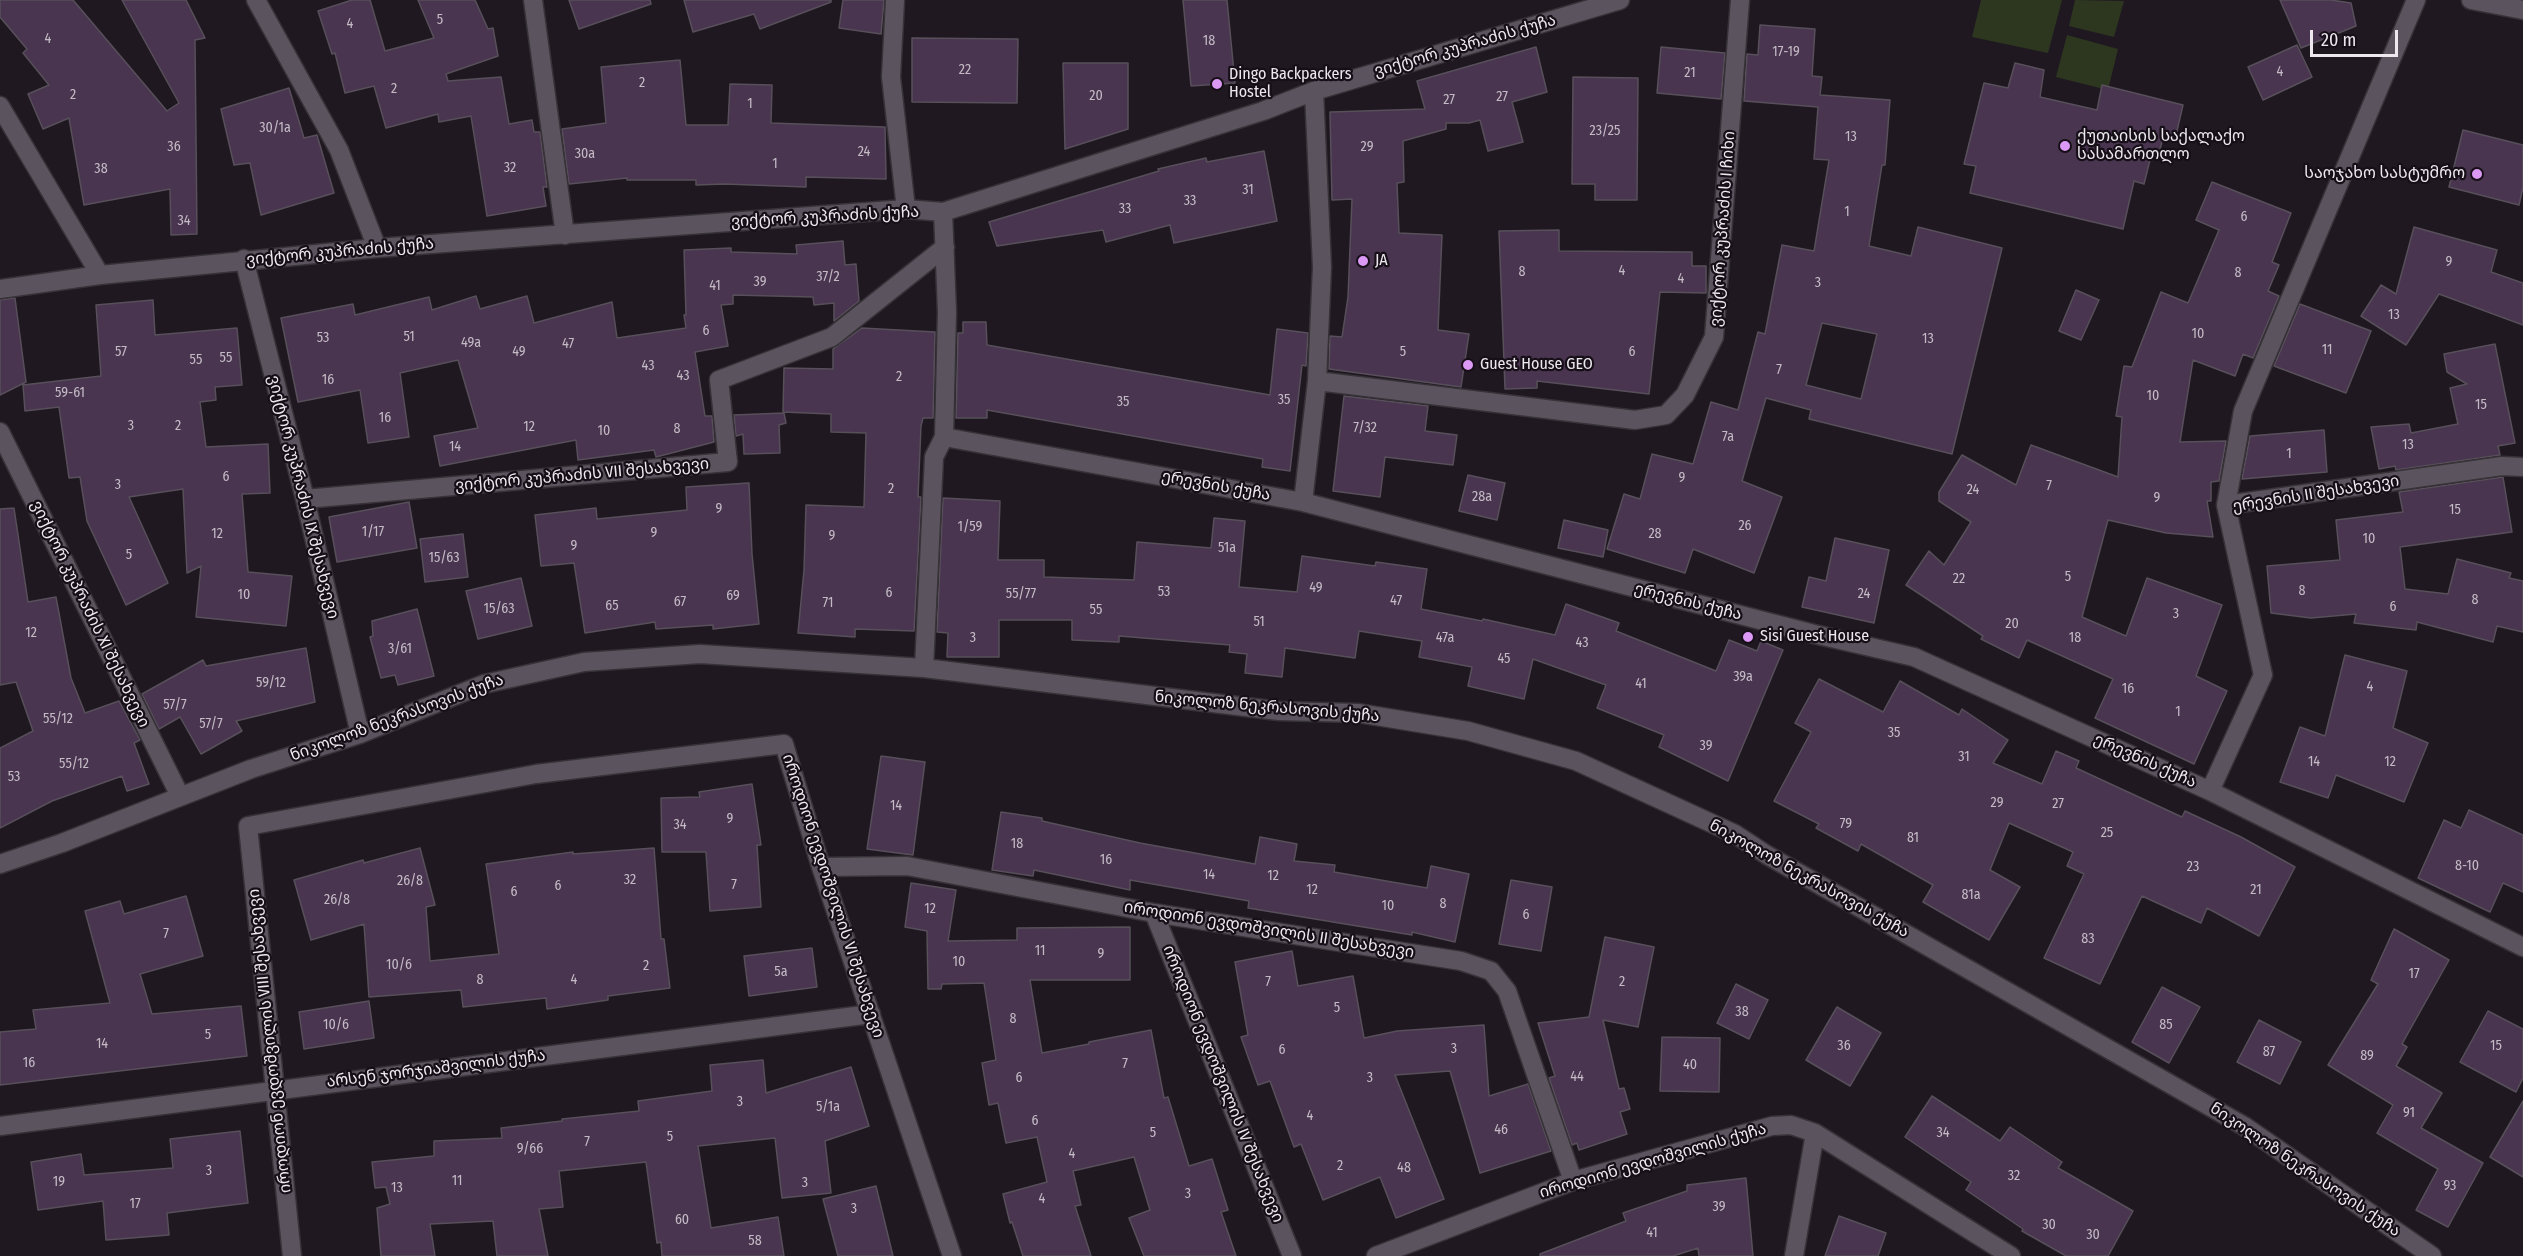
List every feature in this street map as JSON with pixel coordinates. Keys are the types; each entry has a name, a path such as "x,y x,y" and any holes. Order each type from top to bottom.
{"street":[{"path":"256,0 339,150 377,248"},
{"path":"533,0 565,235"},
{"path":"895,0 891,77 906,209"},
{"name":"ვიქტორ კუპრაძის ქუჩა","path":"0,289 99,275 377,248 906,209 943,212 1263,111 1314,91 1620,0"},
{"name":"ვიქტორ კუპრაძის I ჩიხი","path":"1317,381 1635,420 1666,415 1685,395 1714,337 1740,0"},
{"path":"2226,505 2243,411 2416,0"},
{"path":"2471,0 2523,10"},
{"path":"1303,502 1317,381 1322,267 1314,91"},
{"path":"0,106 99,275"},
{"path":"924,668 934,457 944,437 947,312 943,212"},
{"name":"ვიქტორ კუპრაძის VII შესახვევი","path":"305,500 728,462 719,380 832,337 945,247"},
{"name":"ვიქტორ კუპრაძის IX შესახვევი","path":"244,260 305,500 360,734"},
{"name":"ვიქტორ კუპრაძის XI შესახვევი","path":"0,432 180,796"},
{"name":"ერევნის ქუჩა","path":"944,437 1303,502 1814,634 1914,657 2210,791 2523,947"},
{"name":"ერევნის II შესახვევი","path":"2210,791 2263,675 2226,505 2502,466 2523,467"},
{"name":"ნიკოლოზ ნეკრასოვის ქუჩა","path":"0,864 62,843 250,770 360,734 484,684 584,662 700,654 924,668 1279,711 1358,713 1468,731 1576,761 1735,834 1767,855 2244,1126 2432,1256"},
{"name":"იროდიონ ევდოშვილის VI შესახვევი","path":"248,826 536,774 784,744 821,867 952,1256"},
{"name":"იროდიონ ევდოშვილის VIII შესახვევი","path":"248,826 292,1256"},
{"name":"იროდიონ ევდოშვილის II შესახვევი","path":"821,867 907,866 1154,913 1461,961 1491,971 1507,991 1573,1181"},
{"name":"იროდიონ ევდოშვილის IV შესახვევი","path":"1154,913 1292,1256"},
{"name":"არსენ ჯორჯიაშვილის ქუჩა","path":"0,1126 871,1014"},
{"name":"იროდიონ ევდოშვილის ქუჩა","path":"1376,1256 1573,1181 1772,1126 1791,1125 1815,1133 2011,1256"},
{"path":"1794,1256 1815,1133"}],"green space":[{"path":"1981,0 2062,0 2048,53 1972,37"},
{"path":"2075,0 2124,1 2114,37 2069,26"},
{"path":"2067,35 2118,49 2108,90 2056,77"}],"building":[{"path":"0,0 73,0 167,111 179,103 122,0 186,0 205,38 195,40 197,234 171,235 170,189 84,205 69,118 43,129 28,94 49,85 23,53 27,49 0,17"},
{"path":"352,0 370,0 385,51 434,38 418,0 475,0 488,29 493,28 498,56 446,74 448,81 501,77 509,124 532,120 534,132 540,132 547,187 543,187 546,206 487,216 471,116 439,122 438,114 386,128 374,86 345,93 335,53 332,54 318,11"},
{"path":"569,0 650,0 651,4 579,29"},
{"path":"684,0 831,0 831,2 760,29 754,14 693,32"},
{"path":"843,0 884,0 881,34 839,28"},
{"path":"1183,0 1227,0 1235,83 1191,86"},
{"path":"2280,0 2331,0 2351,3 2356,26 2301,48"},
{"path":"1760,25 1815,29 1812,76 1822,77 1820,95 1890,100 1885,165 1882,165 1869,246 1911,256 1918,227 2002,248 1952,454 1809,419 1811,410 1766,398 1742,481 1782,497 1754,573 1693,549 1685,573 1607,549 1624,494 1640,499 1652,454 1693,464 1711,402 1738,410 1758,332 1765,334 1782,245 1814,251 1829,160 1814,159 1818,107 1744,101 1747,54 1758,55","holes":["1822,323 1877,334 1861,399 1806,385"]},
{"path":"912,38 1018,39 1017,103 912,102"},
{"path":"2297,45 2312,77 2263,100 2248,67"},
{"path":"1536,47 1547,92 1512,102 1523,142 1488,151 1480,120 1469,123 1446,123 1446,129 1403,141 1404,182 1397,183 1399,233 1442,235 1438,330 1469,334 1461,387 1329,369 1330,336 1342,337 1348,297 1352,199 1332,200 1330,112 1425,109 1417,81"},
{"path":"1661,47 1725,53 1721,99 1657,93"},
{"path":"680,60 686,125 728,125 730,84 772,85 771,123 885,127 886,179 806,177 806,187 696,185 696,180 627,180 627,178 569,184 562,129 606,123 601,67"},
{"path":"1063,63 1128,63 1128,129 1065,149"},
{"name":"ქუთაისის საქალაქო სასამართლო","path":"2015,63 2044,70 2040,97 2097,110 2102,85 2183,105 2176,135 2164,133 2158,158 2151,156 2144,184 2134,181 2123,229 1970,193 1976,166 1964,164 1984,83 2008,88"},
{"path":"1573,77 1638,78 1637,200 1595,200 1595,184 1572,184"},
{"path":"289,88 304,138 317,135 334,193 261,215 250,163 234,165 221,109"},
{"path":"2463,130 2523,145 2523,187 2519,205 2449,187"},
{"path":"1264,151 1277,221 1174,243 1170,225 1106,242 1103,230 997,246 989,222 1159,171 1158,169 1206,158 1207,162"},
{"path":"2212,182 2291,213 2272,262 2279,265 2268,291 2279,296 2253,358 2243,354 2235,376 2193,360 2180,442 2226,441 2219,481 2211,482 2211,501 2207,501 2213,537 2166,533 2108,520 2082,617 2126,636 2147,578 2222,605 2196,676 2227,691 2194,764 2095,718 2113,679 2027,640 2019,658 1981,639 1983,636 1906,585 1929,551 1944,565 1971,522 1939,501 1939,492 1962,455 2016,485 2031,445 2118,477 2122,417 2116,416 2124,366 2132,367 2161,292 2188,303 2219,230 2196,220"},
{"path":"2414,227 2497,250 2491,272 2523,283 2523,325 2439,294 2406,345 2361,316 2381,285 2396,294"},
{"path":"1559,230 1559,251 1692,252 1692,266 1706,266 1706,293 1660,292 1649,394 1537,381 1537,388 1505,389 1499,231"},
{"path":"843,241 845,265 856,264 859,301 834,321 834,303 814,305 813,297 733,295 733,304 721,305 728,346 695,352 705,416 712,416 714,442 656,457 654,450 578,460 576,440 440,466 434,436 478,428 458,360 400,373 409,437 368,443 360,390 298,402 281,318 353,304 355,315 429,297 432,310 476,296 480,309 527,296 534,323 612,302 617,338 686,328 684,250 731,248 731,252 797,254 796,245"},
{"path":"2076,290 2099,300 2081,340 2059,331"},
{"path":"15,298 26,382 0,395 0,300"},
{"path":"153,300 155,335 237,328 242,385 215,387 216,400 200,402 206,447 268,444 270,493 242,494 248,572 292,576 286,626 196,617 201,566 187,573 183,489 129,497 168,583 126,605 87,521 80,477 69,478 59,407 25,411 23,385 101,376 96,305"},
{"path":"2300,304 2371,331 2346,393 2274,366"},
{"path":"963,322 986,322 987,345 1270,395 1277,329 1308,333 1306,366 1302,365 1290,471 1262,467 1263,459 987,410 987,418 956,418 958,333 963,333"},
{"path":"862,328 935,332 933,418 923,418 921,426 918,497 921,497 914,631 855,629 855,637 798,633 804,570 806,505 864,507 866,433 831,432 831,414 783,412 784,368 833,369 833,349"},
{"path":"2495,344 2515,443 2498,446 2500,455 2396,470 2395,466 2379,469 2371,427 2409,424 2411,433 2458,424 2450,388 2467,384 2447,372 2444,354"},
{"path":"1344,396 1428,406 1425,431 1457,435 1453,465 1385,457 1380,497 1333,491"},
{"path":"784,413 786,423 779,425 780,453 744,454 743,434 736,436 734,415"},
{"path":"2324,430 2327,472 2242,479 2250,436"},
{"path":"1468,475 1505,483 1497,520 1459,511"},
{"path":"2503,477 2512,532 2400,547 2405,589 2448,594 2457,559 2511,573 2509,578 2523,581 2523,632 2497,626 2493,642 2417,622 2416,630 2354,623 2356,614 2311,618 2271,613 2267,566 2340,560 2336,520 2403,512 2399,492"},
{"path":"749,483 752,554 759,624 713,629 713,625 656,629 655,622 585,633 574,563 541,566 535,515 596,508 597,519 687,510 686,487"},
{"path":"943,498 1000,501 998,560 1044,560 1044,577 1134,580 1137,542 1211,548 1214,518 1245,521 1239,587 1297,592 1302,556 1375,566 1376,562 1427,569 1421,609 1482,621 1483,619 1555,635 1566,604 1619,623 1616,631 1716,671 1729,640 1757,651 1761,641 1783,650 1728,781 1659,747 1664,735 1597,708 1606,685 1533,659 1524,699 1468,686 1472,667 1419,657 1422,641 1359,631 1355,658 1285,648 1282,677 1245,673 1247,654 1229,652 1230,645 1119,636 1119,642 1072,640 1072,620 999,620 999,657 947,657 948,633 937,632"},
{"path":"409,502 417,548 337,562 329,517"},
{"path":"14,508 28,602 56,597 71,678 85,713 119,701 140,740 134,743 149,784 127,791 122,776 52,801 0,828 0,748 33,731 16,682 0,685 0,509"},
{"path":"1564,520 1608,530 1603,557 1558,548"},
{"path":"463,534 468,577 425,582 420,539"},
{"path":"1835,538 1889,550 1874,623 1802,607 1809,577 1826,581"},
{"path":"521,578 532,626 478,639 466,591"},
{"path":"417,609 434,676 398,685 395,675 381,678 370,637 373,636 372,621"},
{"path":"306,648 315,702 236,721 242,731 201,754 180,717 159,729 142,694 203,660 206,666"},
{"path":"2345,655 2407,671 2393,728 2428,743 2404,802 2336,775 2328,798 2280,782 2300,727 2325,736"},
{"path":"1819,679 1883,712 1900,681 1959,715 1962,709 2008,740 1993,763 2042,784 2056,751 2079,761 2076,768 2182,817 2185,811 2241,837 2295,867 2259,936 2207,908 2201,923 2142,896 2100,984 2044,958 2084,874 2067,866 2073,852 2009,823 1990,870 2020,887 1989,940 1923,902 1933,885 1861,844 1858,851 1816,828 1819,824 1774,801 1811,732 1795,723"},
{"path":"881,756 925,762 913,855 867,849"},
{"path":"752,784 761,845 757,845 761,907 710,911 706,852 662,852 661,798 700,797 699,792"},
{"path":"2469,810 2523,835 2523,892 2503,883 2490,912 2418,878 2444,820 2461,828"},
{"path":"1001,812 1042,818 1042,821 1140,843 1255,864 1260,837 1297,844 1294,861 1335,865 1334,872 1427,888 1431,866 1469,874 1455,942 1412,932 1412,935 1248,908 1249,901 1130,880 1130,890 1034,870 1033,876 992,870"},
{"path":"420,848 435,905 426,907 430,961 499,954 486,864 573,852 573,854 654,848 661,939 664,939 670,988 608,996 608,1000 547,1009 546,998 463,1007 461,990 369,997 364,924 311,940 294,880 363,860 364,863"},
{"path":"1511,880 1552,887 1541,951 1499,944"},
{"path":"911,883 956,890 948,941 1017,940 1017,928 1130,927 1130,980 1030,980 1042,1053 1151,1030 1164,1098 1168,1097 1189,1166 1212,1159 1228,1210 1221,1212 1236,1256 1144,1256 1129,1218 1150,1210 1134,1157 1073,1171 1081,1205 1075,1206 1091,1256 1023,1256 1012,1222 1010,1223 1003,1194 1047,1182 1037,1137 1006,1143 998,1103 989,1105 982,1063 996,1060 984,983 942,984 941,989 928,989 927,931 905,927"},
{"path":"186,896 203,956 140,974 152,1014 241,1006 247,1056 0,1085 0,1032 36,1029 33,1010 110,1003 85,911 120,901 124,914"},
{"path":"2394,929 2449,960 2402,1044 2407,1047 2396,1066 2442,1093 2421,1128 2483,1163 2448,1227 2416,1210 2438,1169 2377,1133 2393,1105 2328,1065 2378,984 2371,980"},
{"path":"1605,937 1654,947 1638,1027 1603,1020 1619,1089 1624,1088 1630,1109 1620,1112 1627,1134 1579,1150 1577,1143 1572,1145 1549,1078 1555,1076 1538,1023 1589,1017"},
{"path":"812,948 817,987 749,996 744,956"},
{"path":"1292,951 1298,986 1353,976 1364,1038 1397,1031 1484,1025 1489,1096 1528,1084 1551,1151 1480,1173 1450,1071 1395,1075 1444,1199 1396,1218 1380,1177 1323,1200 1301,1144 1294,1147 1270,1081 1258,1085 1241,1037 1248,1035 1235,962"},
{"path":"1736,984 1768,1000 1749,1039 1717,1023"},
{"path":"2162,987 2200,1007 2169,1063 2132,1042"},
{"path":"369,1001 374,1038 304,1049 299,1012"},
{"path":"1837,1007 1881,1033 1850,1086 1806,1060"},
{"path":"2488,1011 2523,1029 2523,1078 2516,1092 2460,1062"},
{"path":"2259,1020 2301,1042 2280,1084 2237,1062"},
{"path":"1662,1037 1720,1038 1719,1092 1660,1091"},
{"path":"763,1060 766,1093 851,1067 869,1126 825,1141 831,1193 782,1198 775,1138 698,1146 711,1228 778,1217 784,1256 662,1256 661,1242 657,1243 646,1162 559,1171 563,1207 539,1209 548,1256 497,1256 493,1221 430,1224 435,1256 381,1256 377,1208 390,1204 386,1187 375,1188 372,1162 434,1156 434,1141 502,1138 501,1128 639,1111 638,1101 712,1091 710,1065"},
{"path":"1932,1096 2000,1141 2010,1127 2062,1162 2058,1168 2133,1211 2108,1256 2066,1256 2022,1231 2023,1229 1966,1190 1971,1182 1905,1137"},
{"path":"2523,1101 2523,1177 2490,1157"},
{"path":"240,1131 248,1203 167,1213 169,1235 106,1240 103,1201 38,1210 31,1162 81,1154 84,1175 173,1168 170,1139"},
{"path":"1746,1178 1753,1256 1699,1256 1698,1248 1673,1256 1540,1256 1540,1254 1626,1221 1623,1213 1687,1191 1687,1185"},
{"path":"876,1186 893,1256 838,1256 823,1199"},
{"path":"1839,1216 1886,1233 1878,1256 1825,1256"}],"place":[{"name":"Dingo Backpackers Hostel","path":"1217,84"},
{"name":"ქუთაისის საქალაქო სასამართლო","path":"2065,146"},
{"name":"საოჯახო სასტუმრო","path":"2477,174"},
{"name":"JA","path":"1363,261"},
{"name":"Guest House GEO","path":"1468,365"},
{"name":"Sisi Guest House","path":"1748,637"}]}
